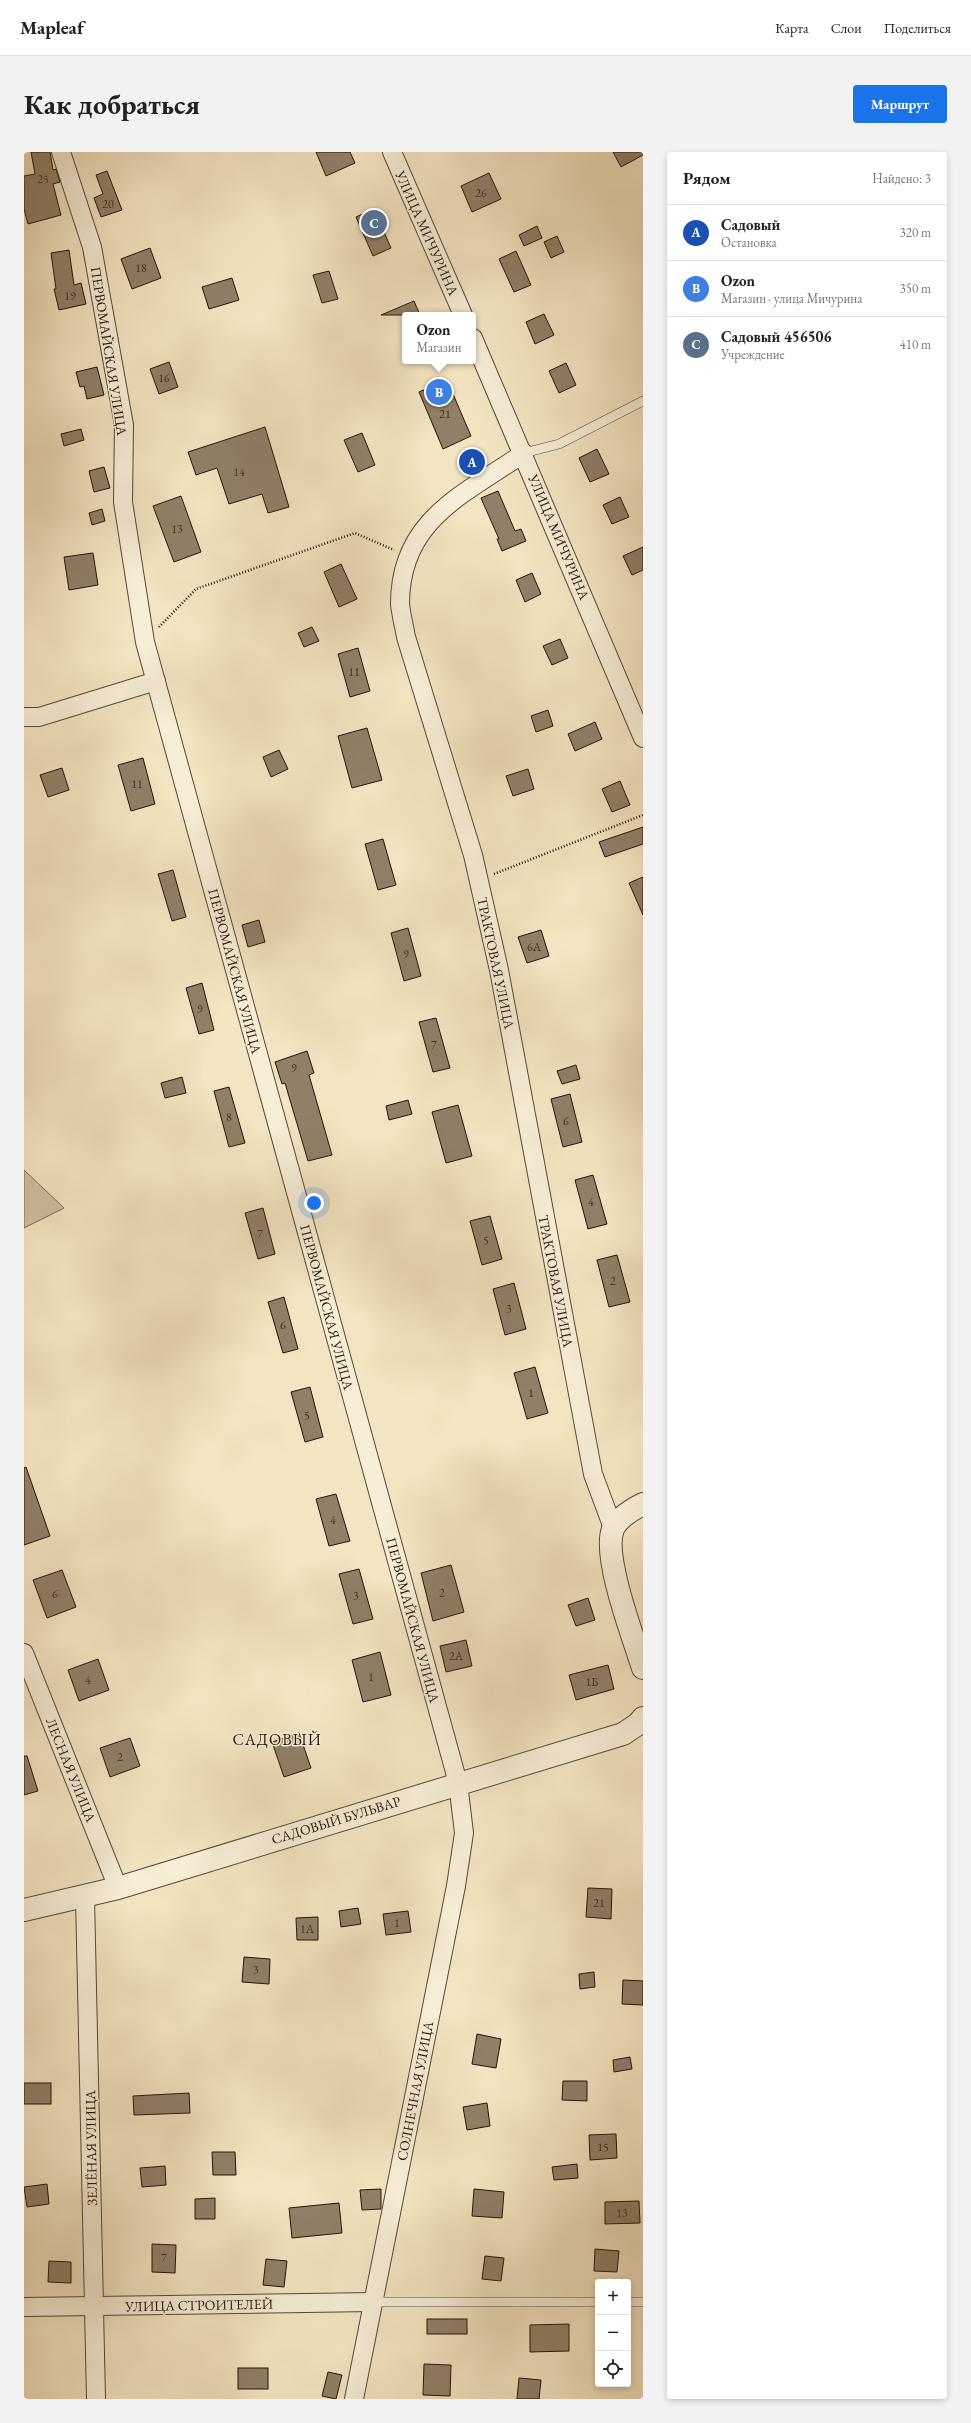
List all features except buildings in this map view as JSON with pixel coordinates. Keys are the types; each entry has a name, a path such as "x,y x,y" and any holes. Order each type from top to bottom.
{"street":[{"name":"ПЕРВОМАЙСКАЯ УЛИЦА","path":"61,152 92,247 124,425 123,502 145,642 458,1783"},
{"name":"УЛИЦА МИЧУРИНА","path":"392,152 462,312"},
{"name":"УЛИЦА МИЧУРИНА","path":"476,345 524,454 642,734"},
{"name":"ТРАКТОВАЯ УЛИЦА","path":"524,454 432,517 417,536 408,557 402,577 400,605 406,637 473,855 479,880 499,970 593,1474 613,1528"},
{"path":"24,717 39,717 156,681"},
{"path":"643,1504 631,1511 613,1528 609,1547 615,1575 643,1668"},
{"name":"ЛЕСНАЯ УЛИЦА","path":"24,1653 118,1888"},
{"name":"САДОВЫЙ БУЛЬВАР","path":"24,1910 85,1897 118,1888 458,1783 623,1734 638,1724 643,1718"},
{"name":"СОЛНЕЧНАЯ УЛИЦА","path":"354,2399 456,1886 464,1833 458,1783"},
{"name":"ЗЕЛЁНАЯ УЛИЦА","path":"85,1897 96,2399"},
{"name":"УЛИЦА СТРОИТЕЛЕЙ","path":"24,2307 373,2302"}],"lane":[{"path":"524,454 559,444 643,401"},
{"path":"373,2302 595,2302"},
{"path":"631,2302 643,2302"}],"path":[{"path":"145,642 196,589 355,533 408,557"},
{"path":"479,880 643,815"}],"shaded area":[{"path":"24,1170 64,1208 24,1228"}],"place":[{"name":"Садовый 456506","path":"374,223"},
{"name":"Ozon","path":"439,392"},
{"name":"Садовый","path":"472,462"}],"district":[{"name":"САДОВЫЙ","path":"277,1739"}]}
